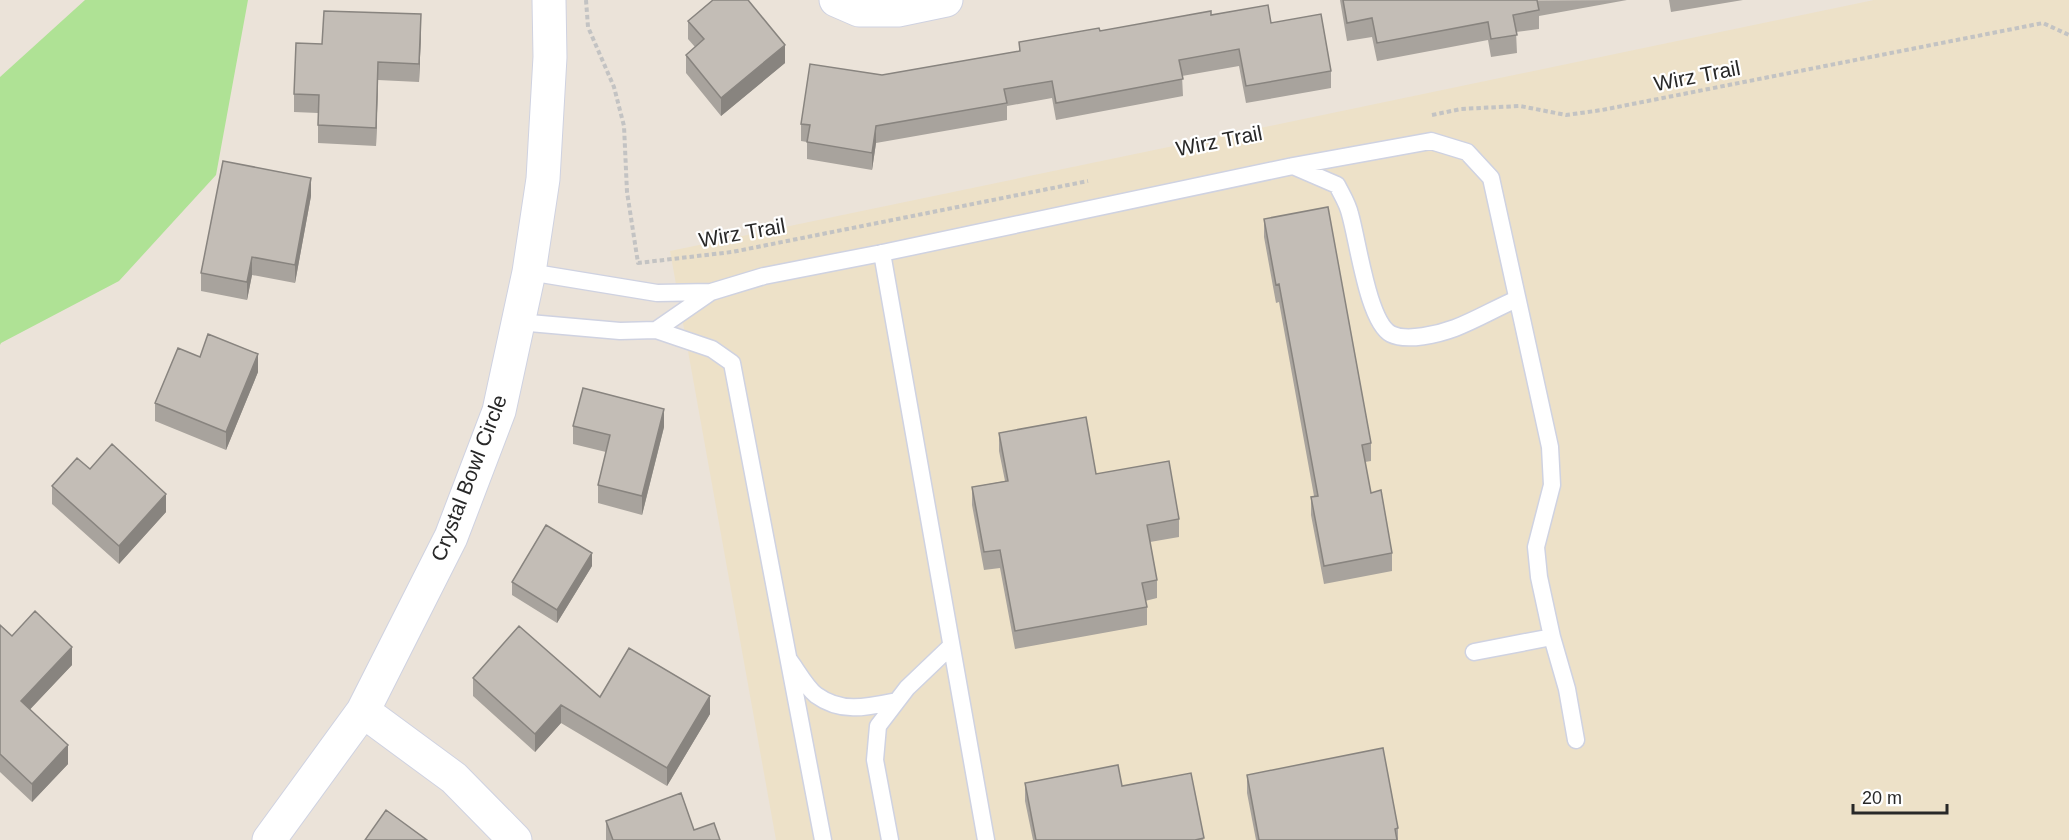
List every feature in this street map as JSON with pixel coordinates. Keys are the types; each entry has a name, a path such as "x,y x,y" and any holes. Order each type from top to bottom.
{"street":[{"name":"Crystal Bowl Circle","path":"269,840 363,711 451,537 499,411 529,272 543,179 550,57 549,0"},
{"path":"836,0 859,10 898,10 946,0"},
{"path":"363,711 454,778 515,840"}],"lane":[{"path":"529,272 657,293 711,292 764,276 882,254 1293,166 1431,141 1467,152 1491,178 1550,447 1552,485 1536,547 1539,577 1552,637 1567,689 1576,740"},
{"path":"1293,166 1337,185 1350,212 1373,310 1383,328 1392,334 1406,337 1428,335 1454,328 1517,299"},
{"path":"882,254 986,840"},
{"path":"656,330 711,292"},
{"path":"518,322 620,331 656,330 712,349 732,363 823,840"},
{"path":"1474,652 1552,637"},
{"path":"890,840 875,760 878,726 907,688 951,646"},
{"path":"788,658 816,694 840,707 867,707 897,701"}],"path":[{"name":"Wirz Trail","path":"586,0 588,27 614,87 624,126 627,192 638,263 732,252 1096,180"},
{"name":"Wirz Trail","path":"1425,116 1461,109 1520,106 1566,115 1602,110 2043,23 2069,35"}],"shaded area":[{"path":"1874,0 2069,0 2069,840 776,840 670,251"}],"green space":[{"path":"85,0 248,0 216,175 119,281 0,345 0,77"}],"building":[{"path":"713,0 748,0 785,45 721,98 686,55 704,39 688,21"},
{"path":"1343,0 1537,0 1539,10 1513,15 1517,35 1491,39 1488,22 1377,43 1372,18 1347,23"},
{"path":"1268,5 1271,23 1321,14 1331,71 1246,86 1239,49 1179,60 1183,79 1056,103 1052,81 1004,89 1007,103 876,126 872,153 807,142 810,125 801,124 810,64 882,75 1020,51 1019,42 1099,28 1100,31 1211,11 1211,15"},
{"path":"324,11 421,14 419,64 378,62 376,128 318,125 319,95 294,94 296,43 322,44"},
{"path":"223,161 311,178 295,265 252,257 247,282 201,273"},
{"path":"1328,207 1371,443 1362,445 1371,493 1381,490 1392,553 1324,566 1311,497 1318,496 1279,284 1276,285 1264,219"},
{"path":"208,334 258,354 226,432 155,403 178,348 200,357"},
{"path":"583,388 664,409 642,496 598,485 610,435 573,426"},
{"path":"1086,417 1096,474 1169,461 1179,519 1147,525 1157,580 1142,583 1147,607 1015,631 1000,550 984,552 972,487 1008,481 999,433"},
{"path":"112,444 166,494 119,546 52,486 77,458 90,469"},
{"path":"546,525 592,553 557,610 512,582"},
{"path":"35,611 72,647 21,701 68,745 32,784 0,754 0,625 12,636"},
{"path":"519,626 600,697 629,648 710,696 667,768 561,705 535,734 473,678"},
{"path":"1383,748 1398,828 1395,829 1397,840 1259,840 1247,775"},
{"path":"1118,765 1122,786 1191,773 1204,838 1195,840 1036,840 1025,783"},
{"path":"681,793 694,830 714,823 720,840 613,840 606,821"},
{"path":"386,810 427,840 365,840"}]}
